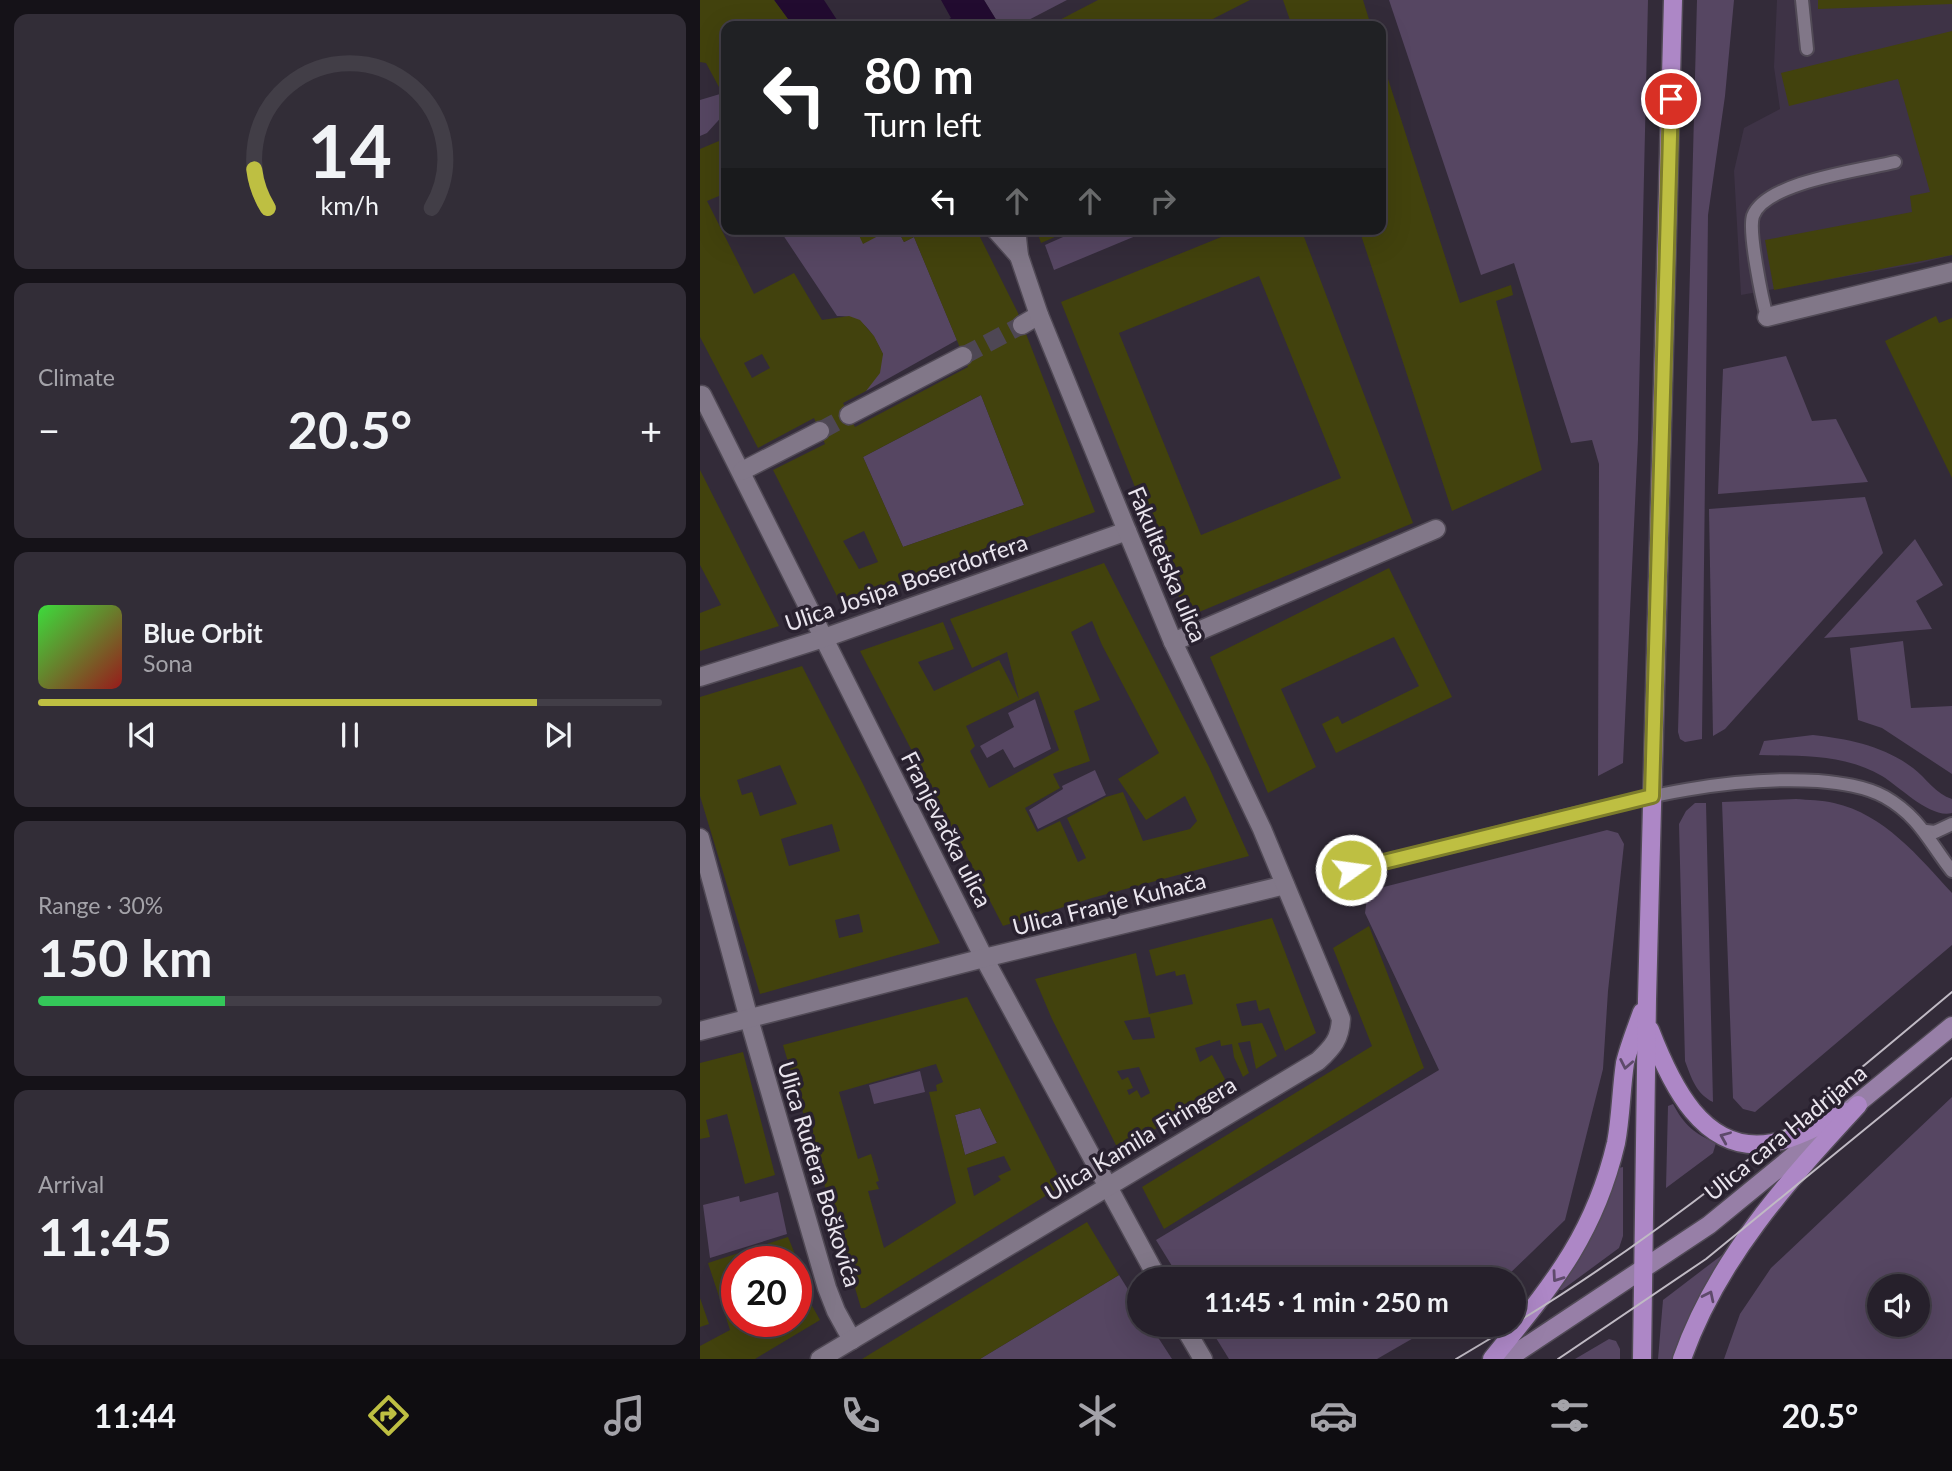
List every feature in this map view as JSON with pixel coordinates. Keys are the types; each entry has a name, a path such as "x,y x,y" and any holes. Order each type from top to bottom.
{"main road":[{"path":"1642,1359 1646,1022 1673,0"},
{"path":"1492,1359 1559,1276 1586,1231 1600,1201 1616,1142 1626,1062 1647,999"},
{"path":"1646,1022 1686,1106 1712,1131 1733,1141 1771,1143 1797,1135 1858,1105"},
{"name":"Ulica cara Hadrijana","path":"1507,1359 1644,1269 1753,1192 1952,1026"},
{"path":"1682,1359 1713,1287 1742,1243 1807,1160 1858,1105"}],"street":[{"name":"Fakultetska ulica","path":"1000,235 1019,256"},
{"name":"Fakultetska ulica","path":"1017,235 1019,256 1039,315 1127,531 1173,642 1262,829 1285,885"},
{"path":"1767,317 1952,272"},
{"path":"1022,325 1039,315"},
{"path":"849,415 963,356"},
{"name":"Franjevačka ulica","path":"702,395 743,471 984,958 1151,1267"},
{"path":"743,471 820,431"},
{"path":"1173,642 1436,529"},
{"name":"Ulica Josipa Boserdorfera","path":"700,677 824,638 1127,531"},
{"name":"Ulica Ruđera Boškovića","path":"700,838 827,1288 852,1340"},
{"name":"Ulica Franje Kuhača","path":"700,1031 1285,885"},
{"name":"Ulica Kamila Firingera","path":"820,1359 1318,1060 1332,1048 1340,1035 1341,1019 1285,885"},
{"path":"1190,1337 1203,1359"}],"lane":[{"path":"1802,0 1807,49"},
{"path":"1767,317 1760,292 1752,218 1760,204 1775,193 1800,184 1895,163"},
{"path":"1351,870 1652,796 1756,780 1837,783 1863,788 1884,797 1926,831 1952,871"},
{"path":"1926,831 1935,832 1952,824"}],"shaded area":[{"path":"774,0 824,0 838,21 789,21"},
{"path":"941,0 984,0 997,21 945,21 951,18"},
{"path":"984,0 1067,0 1027,21 997,21"},
{"path":"1389,0 1648,0 1638,439 1623,763 1598,776 1599,464 1592,440 1571,443 1514,263 1481,275"},
{"path":"1697,0 1734,0 1725,96 1708,215 1702,739 1685,742 1680,739 1678,732"},
{"path":"1777,0 1952,0 1952,255 1741,295 1734,171 1744,128 1780,109 1774,67"},
{"path":"721,94 721,118 707,133 700,136 700,100"},
{"path":"783,235 900,235 904,242 914,237 957,340 866,391 883,354 871,332 860,322 846,316 837,316"},
{"path":"1068,235 1138,235 1054,270 1045,245"},
{"path":"1786,356 1812,421 1836,419 1868,482 1718,494 1723,369"},
{"path":"981,395 1024,505 903,547 863,457"},
{"path":"1865,497 1883,553 1725,729 1713,736 1709,509"},
{"path":"1915,539 1943,585 1916,601 1932,629 1824,638"},
{"path":"1903,641 1911,708 1952,706 1952,774 1882,728 1858,720 1850,648"},
{"path":"1035,699 1051,749 1014,768 1003,749 987,758 980,746 1014,727 1008,713"},
{"path":"1813,735 1866,745 1902,760 1952,799 1952,813 1944,814 1925,807 1882,776 1853,764 1822,758 1759,755 1764,741"},
{"path":"1095,770 1106,795 1038,829 1029,810 1063,789 1062,786"},
{"path":"1796,799 1829,802 1852,809 1885,827 1913,852 1952,893 1952,945 1755,1112 1743,1109 1733,1098 1722,802"},
{"path":"1695,803 1706,803 1713,1102 1698,1090 1685,1061 1679,824 1686,811"},
{"path":"1607,830 1618,833 1624,844 1608,991 1603,1069 1565,1220 1516,1267 1173,1267 1156,1240 1439,1070 1365,913 1368,891"},
{"path":"920,1071 925,1092 874,1104 869,1085"},
{"path":"1952,1097 1952,1359 1724,1359 1740,1314 1771,1268"},
{"path":"1673,1104 1691,1128 1716,1143 1713,1153 1666,1188 1668,1106"},
{"path":"980,1108 997,1143 965,1155 955,1115"},
{"path":"1623,1167 1623,1236 1619,1248 1559,1290 1619,1168"},
{"path":"778,1192 787,1234 748,1246 721,1246 721,1255 710,1258 703,1205 739,1196 740,1202"},
{"path":"1722,1255 1724,1257 1674,1359 1658,1359 1663,1300"},
{"path":"1119,1275 1127,1288 1127,1337 1158,1337 1172,1359 980,1359"},
{"path":"1215,1337 1415,1337 1377,1359 1229,1359"},
{"path":"1609,1339 1616,1341 1620,1349 1620,1359 1575,1359"}],"building":[{"path":"700,0 774,0 789,21 721,21 721,89 706,63 700,62"},
{"path":"1098,0 1250,0 1209,21 1058,21"},
{"path":"1283,0 1363,0 1369,21 1290,21"},
{"path":"1818,0 1952,0 1952,4 1818,9"},
{"path":"1952,31 1952,255 1774,290 1765,240 1912,212 1910,196 1930,192 1898,79 1789,106 1781,73"},
{"path":"1386,73 1460,303 1511,285 1513,295 1496,301 1542,470 1452,511 1361,235 1386,235"},
{"path":"721,140 721,195 707,201 721,229 721,235 724,235 754,294 794,273 822,320 849,316 860,320 874,336 883,354 880,373 866,391 843,403 855,427 968,367 914,237 904,242 900,235 979,235 1018,313 1095,512 842,606 773,470 825,444 814,418 758,448 700,337 700,149","holes":["762,354 770,368 752,378 744,363","981,395 1024,505 903,547 863,457","864,531 878,562 859,569 843,541"]},
{"path":"859,235 880,235 863,244"},
{"path":"1038,235 1059,235 1041,243"},
{"path":"1226,235 1303,235 1413,523 1187,617 1061,302","holes":["1259,276 1341,478 1201,535 1119,333"]},
{"path":"1936,316 1939,323 1952,318 1952,478 1885,341"},
{"path":"700,470 779,626 700,651 700,613 721,605 700,565"},
{"path":"1104,563 1209,767 1249,856 1092,898 1003,926 860,651 943,622 954,649 918,662 934,691 999,660 1019,699 1007,652 972,668 950,619","holes":["1092,621 1159,753 1118,779 1146,820 1185,796 1197,821 1190,829 1143,841 1123,792 1106,797 1067,818 1086,858 1078,862 1060,821 1037,832 1025,808 1060,788 1053,774 1090,761 1074,711 1100,700 1071,632","1038,691 1059,750 989,788 970,751 975,746 966,726"]},
{"path":"1389,568 1452,697 1336,753 1322,724 1338,716 1342,724 1419,686 1394,637 1281,689 1316,767 1268,793 1210,657"},
{"path":"802,666 940,943 760,994 700,796 700,697","holes":["780,765 797,804 760,816 752,792 742,795 737,780","832,824 840,851 789,866 781,839","859,914 863,932 839,938 835,920"]},
{"path":"1272,918 1316,1033 1285,1051 1269,1008 1259,1011 1256,1000 1236,1004 1242,1026 1262,1023 1277,1056 1256,1069 1250,1041 1238,1043 1249,1073 1243,1077 1234,1057 1232,1044 1221,1046 1220,1040 1195,1048 1200,1062 1212,1055 1228,1085 1119,1151 1052,1019 1035,979 1136,953 1149,1014 1193,1004 1185,974 1176,976 1175,971 1156,976 1149,950","holes":["1150,1017 1155,1038 1133,1040 1124,1021","1139,1067 1150,1093 1141,1098 1137,1090 1129,1095 1127,1090 1133,1088 1128,1077 1122,1080 1117,1071"]},
{"path":"1369,926 1424,1068 1164,1229 1142,1187 1372,1046 1333,948"},
{"path":"967,997 1063,1185 861,1308 783,1045","holes":["936,1064 943,1082 936,1085 937,1091 929,1092 956,1203 884,1248 868,1191 879,1189 876,1182 879,1181 871,1154 858,1159 839,1092","980,1108 997,1143 965,1155 955,1115","1004,1156 1011,1170 998,1176 1001,1180 974,1196 967,1168"]},
{"path":"743,1052 775,1175 745,1184 727,1114 706,1120 710,1137 700,1139 700,1063"},
{"path":"1087,1222 1119,1275 980,1359 862,1359"},
{"path":"788,1237 792,1246 760,1246"},
{"path":"721,1259 721,1303 708,1263"},
{"path":"700,1298 709,1324 700,1327"},
{"path":"812,1306 820,1320 812,1325"},
{"path":"721,1335 721,1337 792,1337 755,1359 700,1359 700,1346"}],"tunnel":[{"path":"963,356 1022,325"},
{"path":"820,431 849,415"}],"tram line":[{"path":"1526,1316 1629,1249 1739,1167 1952,992"},
{"path":"1558,1359 1706,1259 1952,1058"},
{"path":"1456,1359 1493,1337"}],"route":[{"path":"1351,870 1652,796 1671,99"}]}
